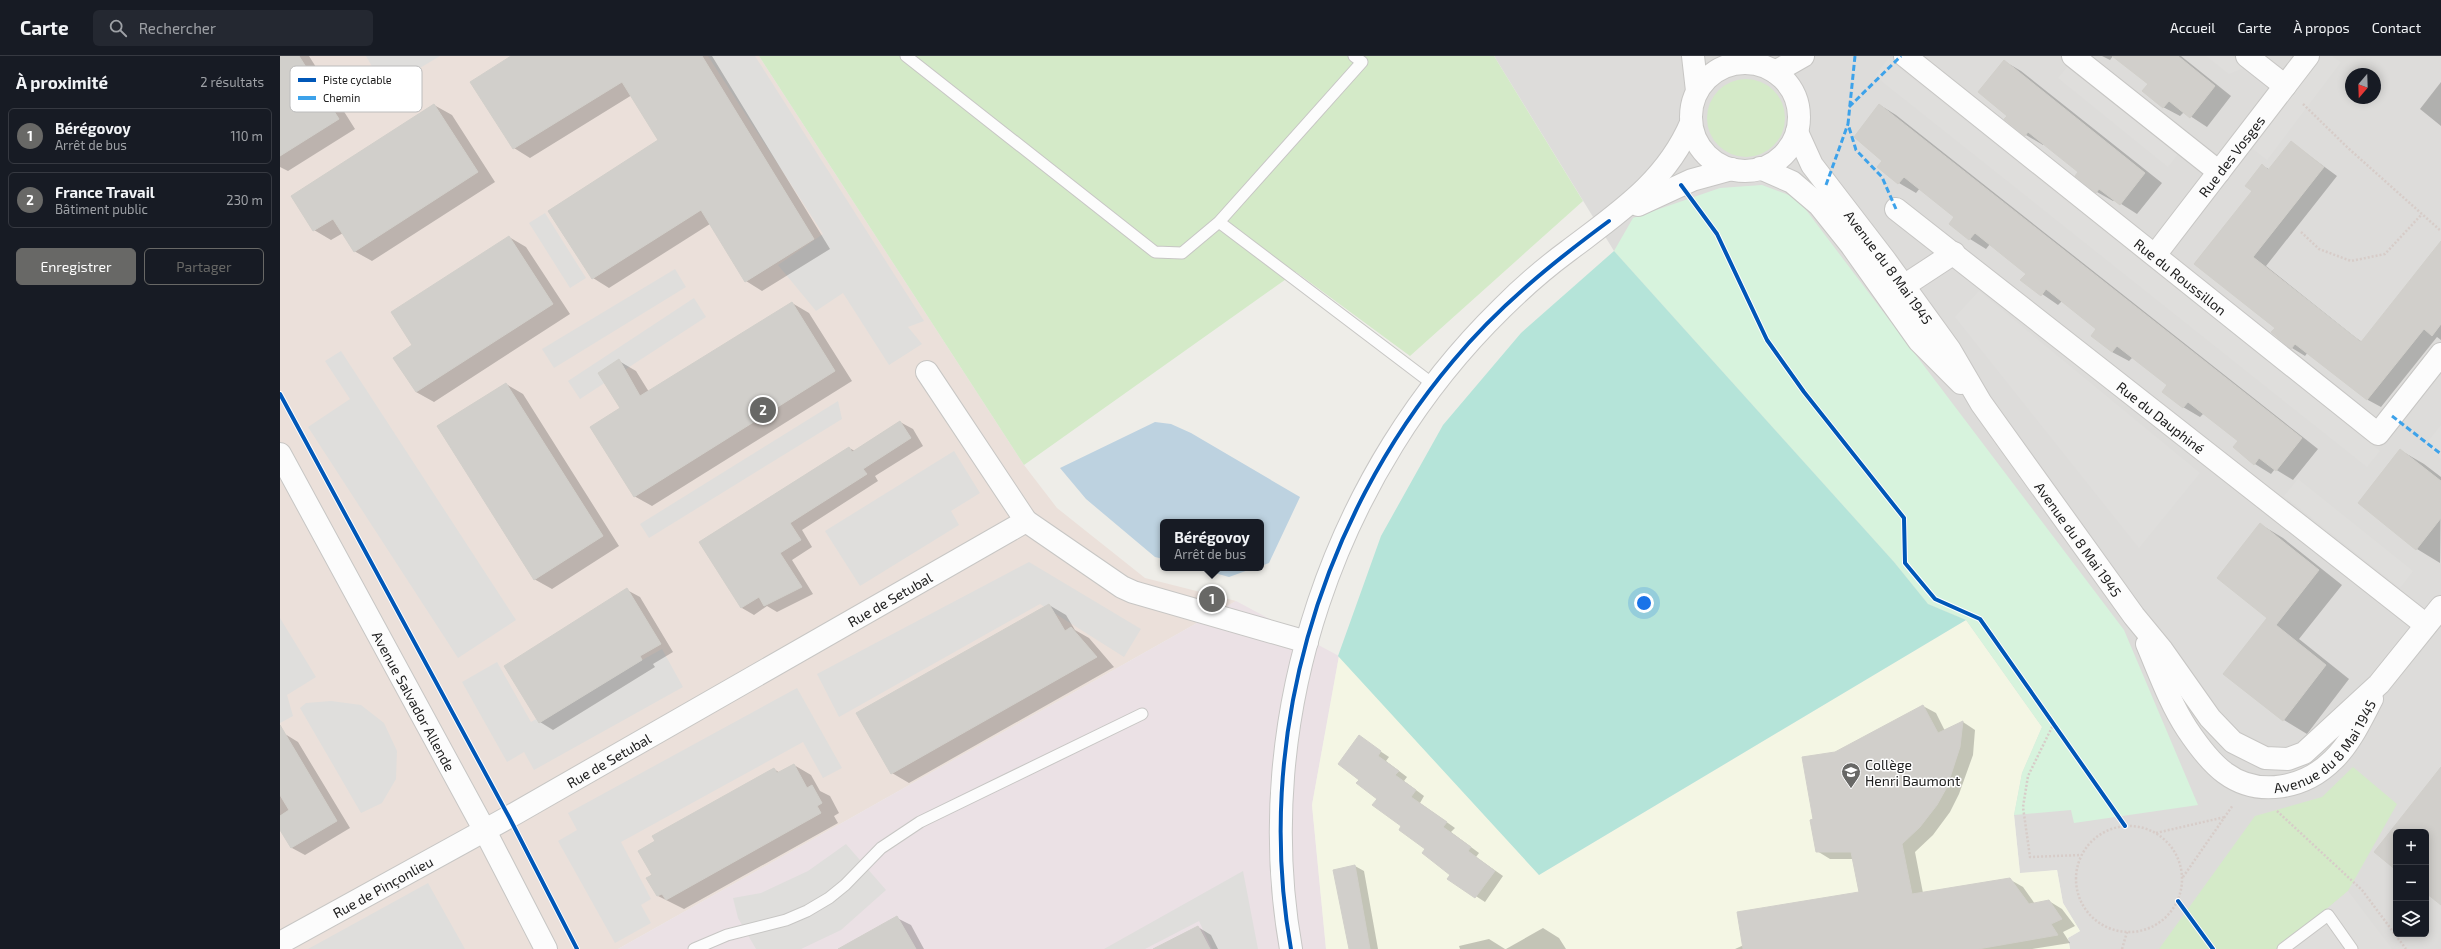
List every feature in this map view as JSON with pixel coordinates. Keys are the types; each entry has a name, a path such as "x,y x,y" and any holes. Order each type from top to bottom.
{"street":[{"path":"1693,56 1697,91"},
{"path":"1775,72 1803,56"},
{"name":"Rue du Roussillon","path":"1905,56 2378,434 2441,354"},
{"path":"2073,56 2219,172"},
{"path":"2247,56 2285,86"},
{"name":"Rue des Vosges","path":"2155,255 2308,56"},
{"path":"1609,220 1692,180 1732,169 1760,168 1774,162 1786,152 1797,132 1799,117 1794,95 1786,82 1775,72 1763,66 1744,60 1719,69 1706,78 1697,91 1692,106 1691,123 1695,139 1704,152 1717,163 1732,169"},
{"path":"1291,949 1282,872 1283,784 1290,721 1307,642 1325,583 1353,516 1388,453 1434,385 1502,308 1540,273 1609,220 1657,178 1679,150 1691,123"},
{"name":"Avenue du 8 Mai 1945","path":"1797,132 1812,165 1896,291"},
{"name":"Avenue du 8 Mai 1945","path":"1760,168 1792,182 1819,205 1851,245 1950,350 1981,404 2134,616 2162,650 2222,731 2242,748 2265,758 2288,759 2304,753 2379,684"},
{"name":"Rue du Dauphiné","path":"1896,209 2426,625"},
{"path":"1896,291 1954,253"},
{"path":"927,372 1026,521 1122,587 1133,592 1307,642"},
{"name":"Avenue Salvador Allende","path":"280,454 485,831 546,949"},
{"name":"Rue de Setubal","path":"485,831 1026,521"},
{"path":"2379,684 2441,607"},
{"name":"Avenue du 8 Mai 1945","path":"2134,616 2187,729 2207,756 2225,773 2247,783 2271,787 2285,787 2309,779 2322,770 2345,745 2379,684"},
{"name":"Rue de Pinçonlieu","path":"280,943 485,831"}],"lane":[{"path":"906,56 1155,252 1182,253 1220,222 1362,62 1354,56"},
{"path":"1220,222 1434,385"},
{"path":"694,949 727,935 786,920 807,910 829,898 845,885 881,848 920,822 1142,714"},
{"path":"2283,949 2328,915 2352,949"}],"path":[{"path":"2285,86 2348,148 2441,231"},
{"path":"2302,232 2319,249 2351,261 2385,254 2422,214"},
{"path":"2049,716 2058,729"},
{"path":"2054,723 2028,776 2023,807 2030,856 2082,855"},
{"path":"2183,877 2179,860 2170,844 2156,833 2141,827 2125,826 2107,830 2092,840 2082,855 2076,872 2077,889 2083,906 2095,919 2110,929 2127,932 2143,930 2158,924 2170,914 2178,901 2183,877 2226,817 2247,783"},
{"path":"2156,833 2226,817"},
{"path":"2120,819 2125,826"},
{"path":"2178,901 2183,907"},
{"path":"2122,949 2127,932"}],"shaded area":[{"path":"280,56 759,56 1024,465 1057,508 1145,578 1236,601 618,949 280,949"},
{"path":"366,56 440,56 422,67 372,66"},
{"path":"708,56 755,56 924,321 908,327 922,344 889,365 843,293 816,311 778,265 823,234"},
{"path":"1494,56 2441,56 2441,949 2070,949 2068,938 2080,931 2063,903 2057,870 2020,874 2014,815 2022,773 2042,727 1966,620 1928,604 1894,562 1614,251"},
{"path":"2206,56 2233,56 2246,67 2229,74"},
{"path":"2317,56 2332,56 2341,62 2267,160 2249,146"},
{"path":"1888,59 2380,451 2367,467 1875,76"},
{"path":"2069,65 2178,154 2168,167 2058,78"},
{"path":"1762,185 1797,198 2124,630 2198,805 2074,823 2071,810 2014,815 2022,773 2042,727 1966,620 1928,604 1894,562 1614,251 1633,218 1720,188"},
{"path":"545,213 586,278 570,288 529,223"},
{"path":"1614,251 1894,562 1928,604 1966,620 1539,875 1338,656 1381,536 1443,425 1521,333"},
{"path":"675,269 686,287 554,368 542,349"},
{"path":"1979,291 2200,473 2139,548 1955,317"},
{"path":"694,298 706,317 580,399 568,381"},
{"path":"341,351 516,620 458,658 308,427 350,399 325,361"},
{"path":"838,401 842,419 649,538 640,524"},
{"path":"1155,422 1171,424 1191,433 1300,497 1269,563 1264,565 1264,519 1160,519 1160,558 1155,557 1086,499 1060,468"},
{"path":"2441,425 2441,459 2425,445"},
{"path":"954,451 980,493 951,511 959,525 860,586 825,531"},
{"path":"2298,479 2413,571 2400,588 2284,496"},
{"path":"1029,562 1141,629 1124,657 1040,604 839,717 817,674"},
{"path":"1208,571 1246,571 1229,577"},
{"path":"1236,601 1339,656 1312,805 1326,949 618,949"},
{"path":"280,618 316,677 287,695 293,716 280,723"},
{"name":"Collège Henri Baumont","path":"1966,620 2042,727 2022,773 2014,815 2020,873 2057,870 2063,903 2080,931 2068,938 2070,949 1326,949 1312,805 1339,656 1539,875"},
{"path":"662,649 683,687 534,770 524,752 507,762 462,682 497,662 531,722"},
{"path":"797,688 842,768 823,778 803,742 621,842 651,899 641,905 651,923 615,943 558,841 577,830 568,813"},
{"path":"331,701 361,705 384,723 397,751 396,779 382,803 361,813 300,708 306,703"},
{"path":"846,844 886,890 841,930 801,949 756,949 738,918 733,898 761,893 808,871"},
{"path":"1243,871 1258,949 1212,949 1199,921 1145,949 1104,949"},
{"path":"428,883 465,949 308,949"},
{"path":"2348,891 2392,949 2279,949"}],"green space":[{"path":"759,56 1494,56 1583,201 1410,356 1296,272 1024,465"},
{"path":"1738,79 1754,79 1768,85 1779,96 1785,110 1785,126 1779,140 1768,151 1754,157 1738,157 1724,151 1713,140 1707,126 1707,110 1713,96 1724,85"},
{"path":"2353,767 2397,804 2348,891 2279,949 2159,949 2255,816 2322,797"}],"building":[{"path":"280,56 299,56 305,66 290,66 290,112 335,112 339,119 280,156"},
{"path":"511,56 702,56 814,239 745,282 701,210 592,279 548,211 658,140 622,82 513,149 470,82"},
{"path":"2112,56 2178,56 2215,86 2190,118 2169,101 2163,108 2142,91 2148,84"},
{"path":"2004,60 2145,173 2120,205 2099,189 2096,193 2075,176 2078,172 2028,132 2025,136 2004,119 2007,116 1978,92"},
{"path":"434,104 478,172 354,252 333,219 313,231 291,196"},
{"path":"1879,104 2302,438 2276,471 2259,458 2254,465 2233,447 2238,441 2188,402 2183,408 2162,392 2167,385 2117,346 2112,352 2091,336 2096,329 2046,289 2041,296 2020,280 2026,274 1975,233 1969,240 1949,224 1954,217 1904,177 1898,184 1877,167 1882,161 1854,137"},
{"path":"2291,141 2324,167 2253,257 2361,342 2441,241 2441,324 2432,336 2424,329 2367,400 2295,344 2291,349 2271,332 2275,328 2194,264 2252,191 2245,186 2262,164 2268,170"},
{"path":"509,236 553,304 416,392 393,358 412,345 391,312"},
{"path":"792,302 835,371 634,497 590,427 620,408 598,373 619,359 640,396"},
{"path":"506,383 603,536 534,580 437,426"},
{"path":"900,421 911,438 863,469 867,474 790,523 801,540 780,553 802,587 764,606 759,597 741,608 699,542 849,447 852,452"},
{"path":"2400,449 2441,481 2441,518 2416,550 2358,503"},
{"path":"2260,523 2319,570 2276,625 2326,665 2283,721 2223,674 2267,618 2217,578"},
{"path":"627,588 661,644 640,656 642,660 539,723 504,666"},
{"path":"1049,604 1065,631 1071,627 1097,657 891,774 856,713"},
{"path":"1923,705 1938,733 1963,721 1960,747 1947,787 1937,805 1920,827 1902,844 1912,894 2010,878 2029,904 2049,900 2062,919 2051,924 2058,935 1978,949 1743,949 1737,912 1859,892 1851,852 1816,852 1810,820 1813,819 1802,757 1835,752"},
{"path":"280,725 337,821 291,848 280,830 280,816 289,810 280,795"},
{"path":"1359,735 1381,751 1378,756 1399,771 1395,775 1416,790 1411,797 1447,822 1443,827 1471,847 1468,851 1495,871 1475,898 1447,879 1450,875 1422,853 1425,849 1399,830 1401,826 1372,805 1377,799 1356,783 1359,780 1338,764"},
{"path":"794,764 807,788 812,785 822,803 817,806 821,813 666,900 662,894 657,896 646,878 652,875 638,851 655,841 652,836 774,768 777,773"},
{"path":"2441,767 2441,905 2429,895 2429,829 2393,829 2393,868 2374,852"},
{"path":"1355,865 1370,949 1349,949 1333,870"},
{"path":"897,916 916,949 838,949"},
{"path":"1198,926 1210,949 1153,949"}],"marked path":[{"path":"1855,56 1848,124 1856,150 1882,177 1896,209"},
{"path":"1849,107 1901,56"},
{"path":"1826,185 1848,124"},
{"path":"2392,416 2441,454"}],"cycle path":[{"path":"1681,185 1717,234 1767,340 1804,392 1904,518 1905,563 1935,599 1980,619 2125,826"},
{"path":"1291,949 1282,871 1282,793 1290,715 1308,638 1333,563 1366,491 1406,424 1453,361 1488,322 1526,286 1609,221"},
{"path":"280,394 509,817 577,949"},
{"path":"2178,901 2213,949"}],"place":[{"name":"France Travail","path":"763,410"},
{"name":"Bérégovoy","path":"1212,599"},
{"name":"Collège Henri Baumont","path":"1851,789"}]}
